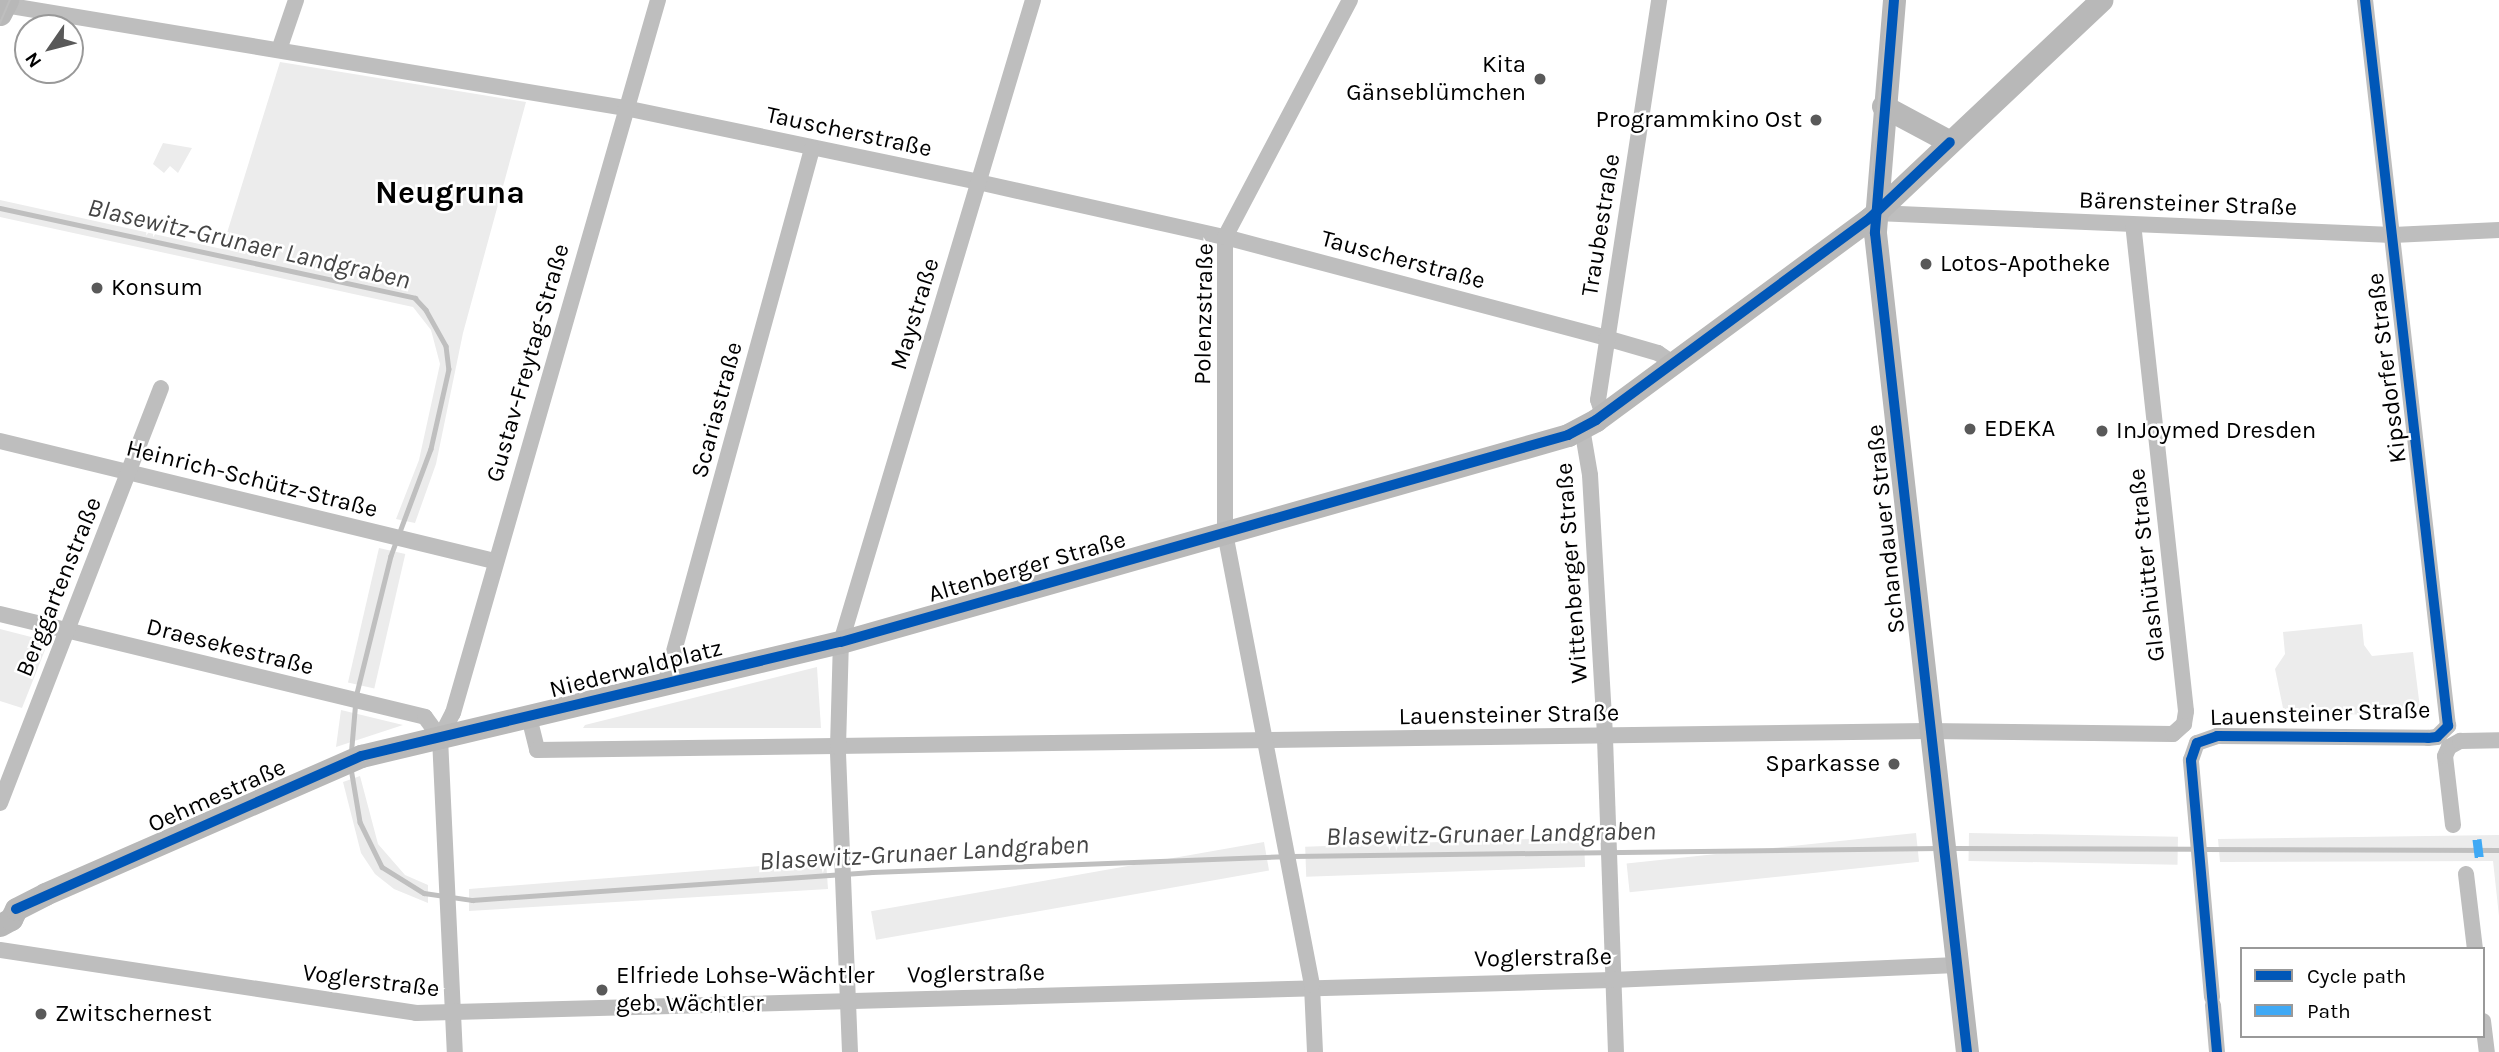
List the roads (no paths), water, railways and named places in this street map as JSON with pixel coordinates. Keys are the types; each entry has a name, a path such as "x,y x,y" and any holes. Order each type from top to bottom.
{"main road":[{"name":"Schandauer Straße","path":"1894,0 1876,213 1930,731 1967,1052"},
{"name":"Altenberger Straße","path":"841,642 1583,428 1876,213 2101,0"},
{"path":"1883,106 1950,142"},
{"name":"Niederwaldplatz","path":"440,738 841,642"},
{"name":"Oehmestraße","path":"5,914 361,756 440,738"}],"street":[{"path":"279,50 296,0"},
{"name":"Gustav-Freytag-Straße","path":"440,738 453,713 494,561 658,0"},
{"name":"Maystraße","path":"841,642 1033,0"},
{"name":"Polenzstraße","path":"1315,1052 1312,985 1225,533 1225,237 1350,0"},
{"name":"Traubestraße","path":"1603,415 1598,400 1606,338 1659,0"},
{"name":"Kipsdorfer Straße","path":"2365,0 2449,717 2450,737 2445,756 2453,825"},
{"name":"Tauscherstraße","path":"4,7 625,108 978,182 1225,237 1606,338 1658,353 1671,362"},
{"name":"Scariastraße","path":"665,684 813,149"},
{"name":"Bärensteiner Straße","path":"1876,213 2393,235 2499,230"},
{"name":"Glashütter Straße","path":"2133,226 2186,711 2180,730"},
{"name":"Berggartenstraße","path":"0,803 160,388"},
{"name":"Wittenberger Straße","path":"1583,428 1590,475 1605,738 1615,1052"},
{"name":"Heinrich-Schütz-Straße","path":"0,441 494,561"},
{"name":"Draesekestraße","path":"0,614 425,718 440,738"},
{"path":"841,642 838,747 850,1052"},
{"name":"Niederwaldplatz","path":"529,717 537,750 838,747"},
{"name":"Lauensteiner Straße","path":"838,747 1605,738 1930,731 2160,735 2180,730"},
{"name":"Lauensteiner Straße","path":"2217,1052 2191,761 2197,743 2217,736 2450,737 2499,740"},
{"path":"440,738 455,1052"},
{"path":"2466,874 2474,947"},
{"name":"Voglerstraße","path":"0,950 416,1013 1312,985 1612,980 1957,965"}],"waterway":[{"name":"Blasewitz‐Grunaer Landgraben","path":"0,208 415,298 426,310 446,346 449,369 431,449 391,556 356,697"},
{"name":"Blasewitz‐Grunaer Landgraben","path":"351,752 355,705"},
{"name":"Blasewitz‐Grunaer Landgraben","path":"351,768 360,822 382,867 424,893 472,900 872,872 1284,856"},
{"name":"Blasewitz‐Grunaer Landgraben","path":"1292,856 1938,848"},
{"name":"Blasewitz‐Grunaer Landgraben","path":"1950,848 2194,849"},
{"name":"Blasewitz‐Grunaer Landgraben","path":"2202,849 2499,850"}],"tram line":[{"path":"0,23 10,0"},
{"path":"1889,0 1871,177 1872,235 1963,1052"},
{"path":"1880,199 1887,115"}],"place":[{"name":"Kita Gänseblümchen","path":"1540,79"},
{"name":"Programmkino Ost","path":"1816,120"},
{"name":"Lotos-Apotheke","path":"1926,264"},
{"name":"Konsum","path":"97,288"},
{"name":"EDEKA","path":"1970,429"},
{"name":"InJoymed Dresden","path":"2102,431"},
{"name":"Sparkasse","path":"1894,764"},
{"name":"Elfriede Lohse-Wächtler geb. Wächtler","path":"602,990"},
{"name":"Zwitschernest","path":"41,1014"}],"district":[{"name":"Neugruna","path":"450,193"}]}
